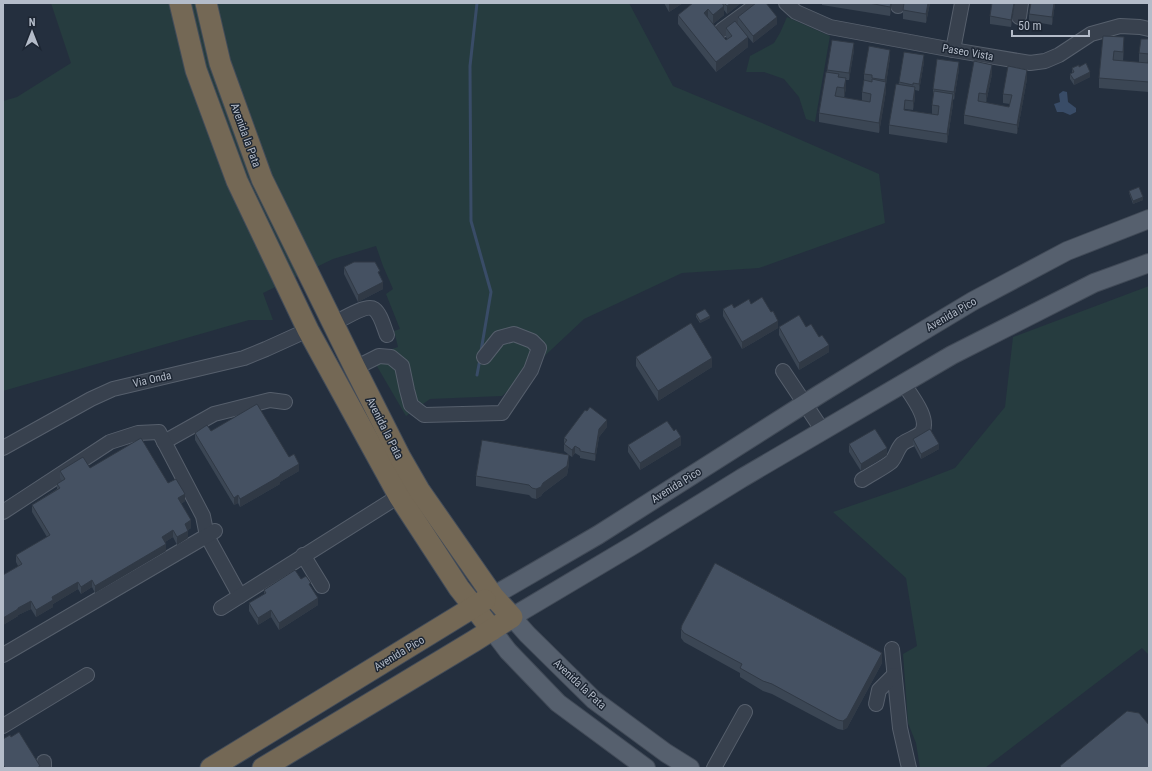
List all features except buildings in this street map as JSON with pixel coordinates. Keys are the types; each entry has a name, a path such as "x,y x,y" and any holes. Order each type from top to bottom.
{"highway":[{"name":"Avenida la Pata","path":"180,3 196,70 237,182 308,330 399,496 459,588 492,630"},
{"name":"Avenida la Pata","path":"206,3 220,63 262,179 333,324 400,457 419,490 493,596 512,617"},
{"path":"308,330 323,330 335,354 351,360"},
{"name":"Avenida Pico","path":"211,768 493,596"},
{"path":"263,768 512,617"}],"main road":[{"name":"Avenida Pico","path":"493,596 598,535 804,404 973,301 1067,251 1149,219"},
{"path":"512,617 742,478 952,354 1094,283 1149,263"},
{"name":"Avenida la Pata","path":"512,617 527,634 594,700 666,753 690,768"},
{"name":"Avenida la Pata","path":"492,630 508,651 558,703 646,768"}],"street":[{"path":"722,30 759,3"},
{"name":"Paseo Vista","path":"786,3 796,12 830,27 1030,63 1045,61 1059,55 1091,34 1120,26 1149,28"},
{"path":"953,50 962,3"},
{"path":"1019,17 1021,3"},
{"path":"333,324 363,309 370,308 379,314 387,335"},
{"name":"Via Onda","path":"3,448 112,389 244,358 308,330"},
{"path":"351,360 379,356 391,357 402,366 406,390 411,405 424,415 502,413 531,370 539,348 532,341 514,334 499,338 484,358"},
{"path":"783,371 823,431"},
{"path":"862,480 892,461 903,443 920,433 924,426 922,412 903,383"},
{"path":"164,442 214,414 270,400 285,402"},
{"path":"3,512 110,442 138,433 159,432 203,516 240,596"},
{"path":"221,608 399,496"},
{"path":"3,655 211,533"},
{"path":"303,555 322,586"},
{"path":"892,649 900,728 909,768"},
{"path":"3,726 87,675"},
{"path":"876,704 879,690 894,675"},
{"path":"714,768 745,712"}],"green space":[{"path":"51,3 629,3 673,86 879,174 885,223 759,268 682,273 584,319 502,396 430,399 406,416 371,356 398,347 394,331 400,329 386,294 393,289 376,246 333,259 263,293 273,320 249,320 3,391 3,101 17,97 71,63"},
{"path":"787,17 830,36 815,122 806,119 799,97 784,79 764,72 746,72 750,56 774,43"},
{"path":"1149,286 1149,655 1142,648 985,768 920,768 916,743 908,723 903,654 917,646 906,578 833,512 906,487 955,468 1005,407 1013,337"}],"water":[{"path":"1063,91 1067,92 1068,102 1076,108 1076,112 1070,115 1063,112 1057,112 1054,104 1060,102 1059,94"}],"waterway":[{"path":"477,3 470,66 471,221 491,292 481,351"},
{"path":"477,375 480,359"}]}
